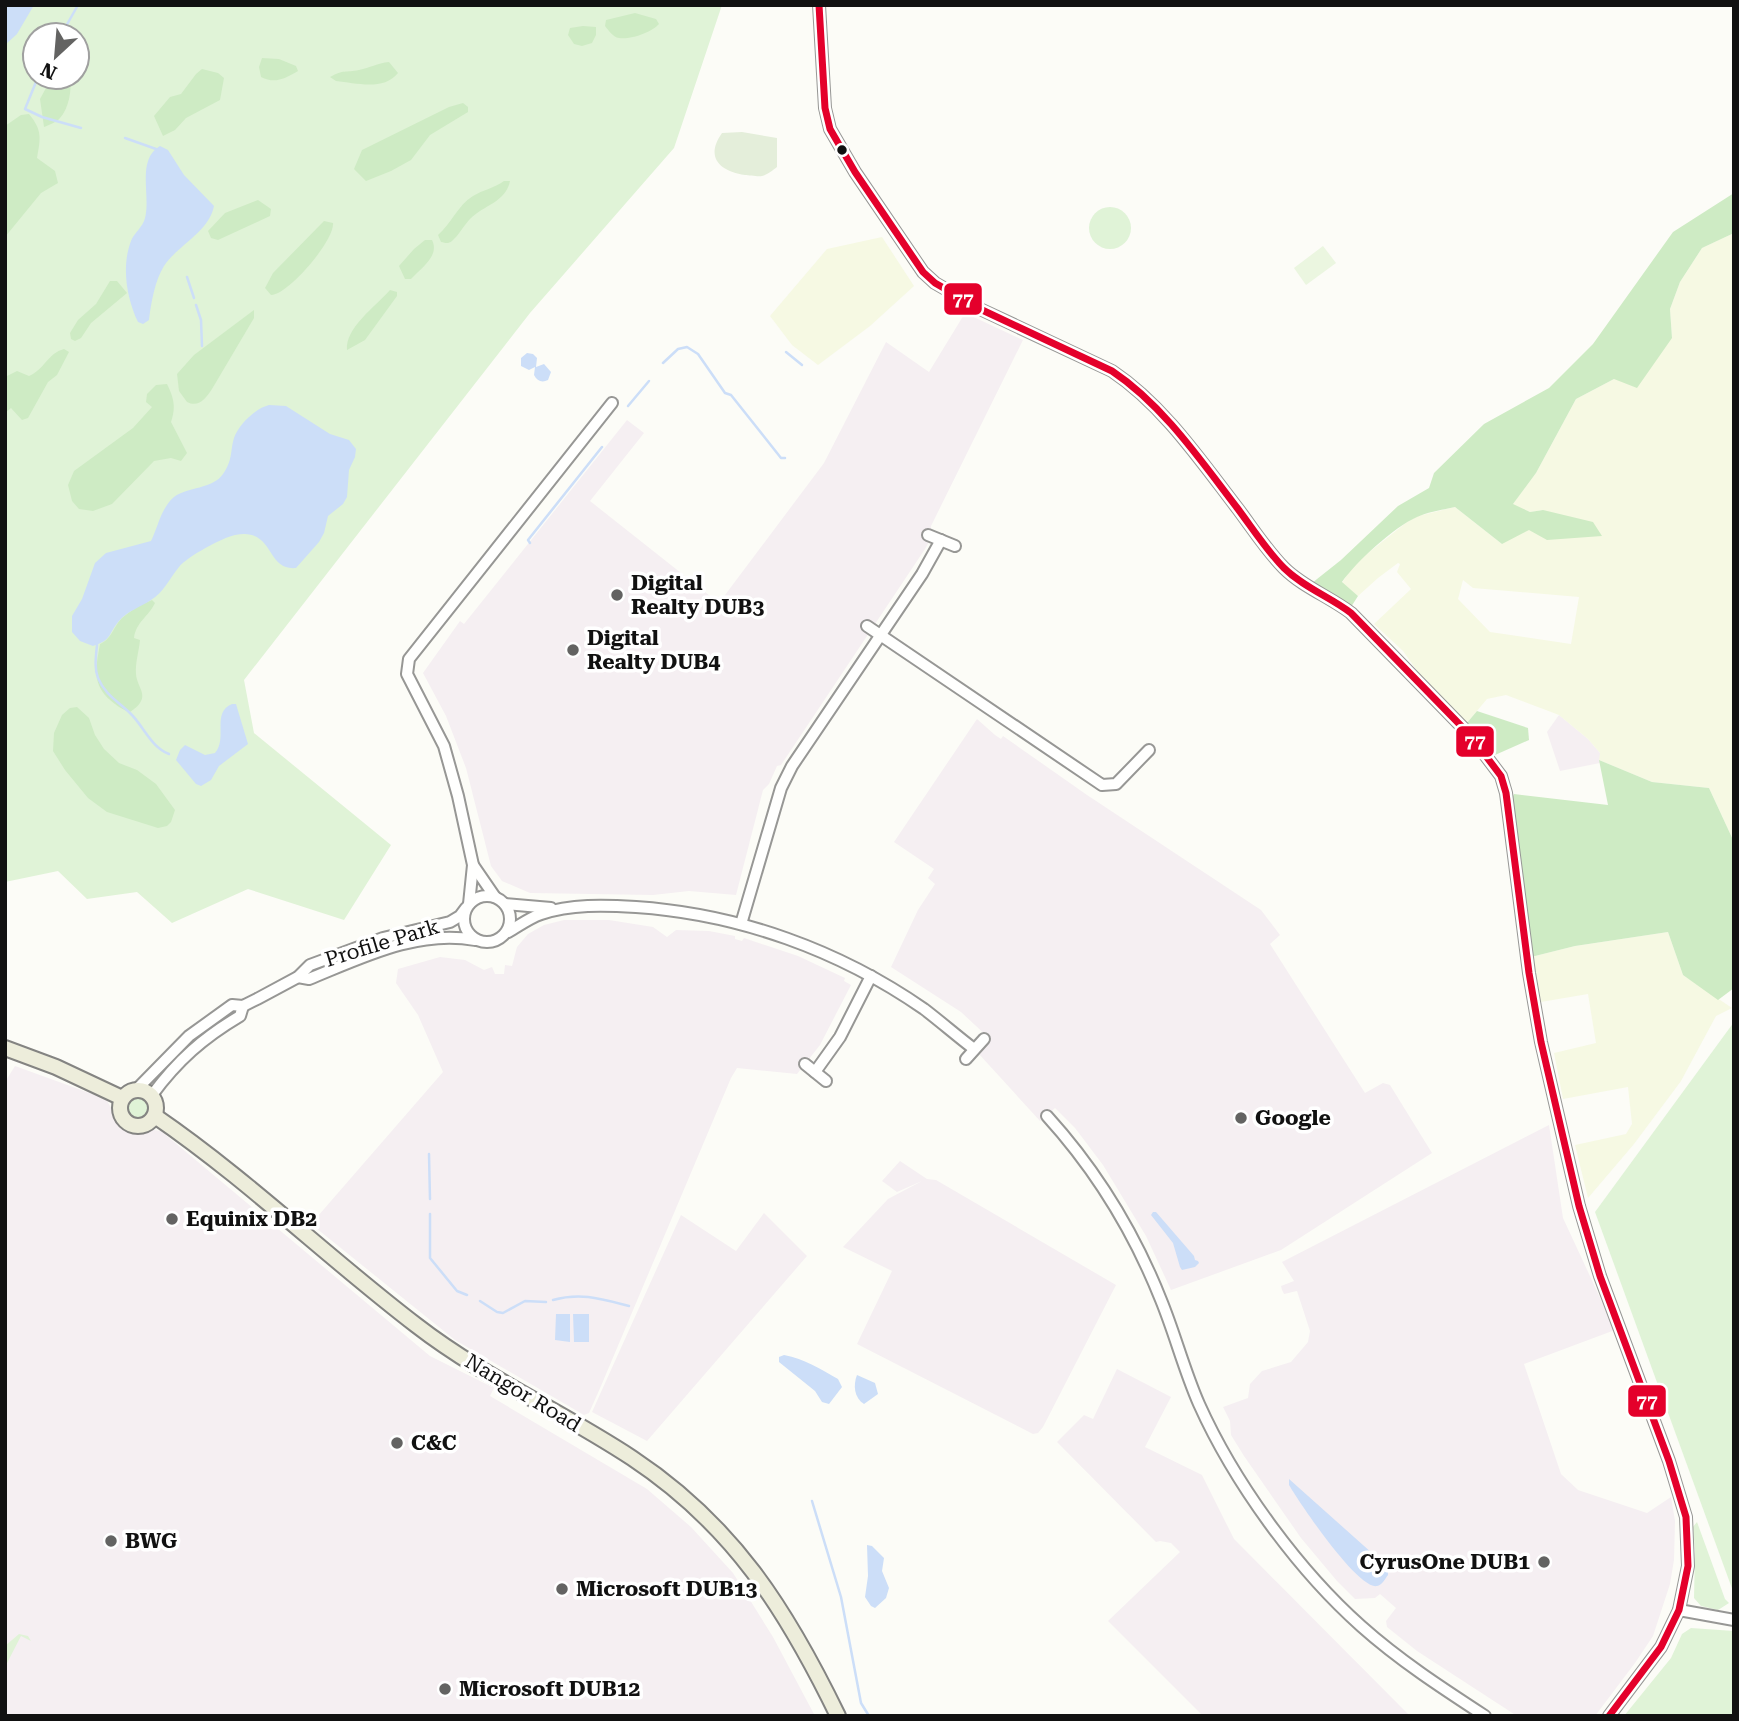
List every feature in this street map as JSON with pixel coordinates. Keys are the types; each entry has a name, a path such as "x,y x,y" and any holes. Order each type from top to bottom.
{"main road":[{"path":"5,1048 56,1067 122,1098"},
{"path":"137,1089 152,1095 157,1105 155,1116 147,1124 135,1126 121,1115 120,1110 122,1098 137,1089"},
{"name":"Nangor Road","path":"155,1116 256,1191 344,1268 417,1326 509,1387 630,1457 696,1507 763,1582 815,1669 838,1716"}],"street":[{"path":"819,5 825,108 830,129 855,172 926,276 943,289 980,309 1112,371 1128,382 1190,449 1282,566 1303,583 1351,613 1470,735 1501,776 1506,793 1541,1042 1577,1198 1600,1276 1669,1461 1684,1508 1688,1541 1688,1566 1679,1610 1661,1647 1609,1716"},
{"path":"561,909 529,919 494,942 475,940 466,929 464,915 468,906 473,865 458,796 444,746 407,674 409,659 612,403"},
{"path":"928,535 955,546"},
{"path":"741,924 781,788 799,756 922,574 941,540"},
{"path":"867,626 1102,785 1116,784 1149,750"},
{"path":"473,865 495,897 505,904 561,909 608,905 671,909 786,937 871,976 924,1010 974,1049"},
{"path":"468,906 480,897 495,897"},
{"path":"505,904 511,919 508,932"},
{"name":"Profile Park","path":"137,1089 188,1036 232,1005 243,1006 298,977 310,965 383,938 450,922 460,916 468,906"},
{"name":"Profile Park","path":"298,977 309,979 384,948 435,937 457,936 475,940"},
{"path":"815,1072 840,1037 871,976"},
{"name":"Profile Park","path":"152,1095 171,1069 190,1051 240,1016 243,1006"},
{"path":"966,1059 984,1039"},
{"path":"805,1064 826,1081"},
{"path":"1047,1116 1066,1136 1099,1182 1131,1234 1162,1302 1186,1373 1210,1427 1229,1461 1286,1545 1361,1627 1401,1659 1485,1716"},
{"path":"1679,1610 1734,1620"}],"shaded area":[{"path":"965,313 1023,340 931,526 930,540 925,549 763,790 736,895 689,891 653,895 530,893 502,881 491,866 466,768 446,716 423,673 460,621 464,624 627,420 644,433 590,501 719,603 824,463 886,342 929,372"},
{"path":"1559,715 1588,739 1600,753 1600,763 1560,771 1547,732"},
{"path":"977,719 995,735 1001,739 1003,736 1261,910 1280,935 1270,944 1365,1093 1383,1083 1390,1085 1432,1153 1281,1250 1171,1290 1146,1236 1103,1165 1075,1128 1055,1108 1040,1121 978,1053 990,1039 961,1012 891,967 918,910 935,884 928,878 934,869 894,842"},
{"path":"564,920 609,920 653,927 667,937 676,930 709,931 735,936 735,939 742,941 744,938 798,956 845,978 844,981 851,985 820,1045 797,1074 737,1068 601,1386 589,1413 584,1415 455,1340 311,1224 443,1072 418,1015 396,983 398,969 440,957 465,960 484,970 492,967 495,974 504,974 505,965 512,966 517,947 528,934 544,925"},
{"path":"15,1066 106,1099 122,1127 133,1133 147,1129 161,1131 430,1356 494,1388 490,1396 647,1489 691,1527 733,1573 773,1637 815,1716 5,1716 5,1082"},
{"path":"1549,1125 1563,1218 1615,1330 1524,1364 1561,1474 1578,1490 1647,1513 1671,1497 1675,1521 1670,1584 1653,1636 1595,1716 1517,1716 1417,1651 1387,1627 1386,1621 1396,1608 1380,1594 1375,1598 1355,1599 1337,1581 1301,1538 1244,1456 1231,1435 1230,1421 1223,1407 1248,1398 1250,1384 1262,1371 1291,1362 1308,1342 1310,1331 1297,1291 1284,1294 1282,1290 1281,1286 1294,1281 1282,1262"},
{"path":"900,1161 927,1179 936,1180 1116,1285 1038,1433 1033,1434 857,1344 892,1271 843,1247 888,1199 922,1181 897,1192 882,1181"},
{"path":"764,1213 807,1256 647,1441 592,1412 681,1215 736,1251"},
{"path":"1117,1369 1171,1397 1145,1447 1202,1475 1234,1539 1410,1716 1203,1716 1108,1621 1180,1552 1171,1543 1156,1542 1057,1442 1084,1415 1093,1419"}],"green space":[{"path":"5,5 722,5 674,148 530,313 244,680 254,733 391,845 344,920 248,889 172,923 137,892 87,899 58,871 5,882"},
{"path":"635,13 656,19 659,24 641,35 629,38 619,38 611,34 605,26 606,20"},
{"path":"596,27 592,43 582,46 574,44 568,35 570,28"},
{"path":"262,58 279,59 296,66 298,71 279,80 266,79 261,77 259,67"},
{"path":"389,62 398,73 392,79 378,84 336,81 330,77 342,72"},
{"path":"202,69 218,73 224,78 220,100 186,118 175,130 163,136 154,116 170,97 181,94"},
{"path":"44,91 70,91 68,104 60,118 44,127 40,99"},
{"path":"463,103 468,107 468,112 430,135 411,160 366,181 354,169 362,150 449,107"},
{"path":"29,114 39,134 37,158 55,171 58,183 41,193 5,237 5,126 21,115"},
{"path":"742,132 777,138 777,167 762,176 745,175 728,170 717,162 715,149 722,133"},
{"path":"504,181 510,181 499,199 470,219 452,241 441,242 438,235 463,204"},
{"path":"1734,193 1734,233 1702,248 1680,282 1670,309 1672,338 1637,388 1614,379 1576,399 1536,473 1513,504 1530,512 1543,510 1593,522 1602,536 1547,540 1529,530 1502,544 1455,507 1417,517 1366,555 1342,582 1358,596 1351,607 1312,583 1341,560 1398,506 1429,488 1434,473 1484,424 1549,388 1593,344 1673,232"},
{"path":"258,200 271,209 270,216 218,240 211,238 208,231 225,213"},
{"path":"1110,207 1125,213 1131,228 1125,243 1110,249 1095,243 1089,228 1095,213"},
{"path":"324,221 333,223 332,231 319,253 299,277 279,293 271,295 265,288 273,273"},
{"path":"1734,233 1734,842 1709,788 1652,782 1599,760 1600,753 1588,739 1559,715 1506,695 1487,699 1466,724 1425,682 1403,651 1374,624 1411,589 1397,572 1400,564 1378,578 1358,596 1342,583 1353,565 1418,516 1455,507 1502,544 1543,510 1530,512 1512,505 1536,473 1576,399 1614,379 1672,338 1670,309 1680,282 1702,248","holes":["1463,580 1473,588 1579,597 1571,644 1490,632 1458,599"]},
{"path":"882,237 914,286 870,326 818,365 792,345 770,316 827,249"},
{"path":"425,240 432,240 432,256 411,279 405,279 399,266"},
{"path":"1323,246 1336,263 1306,285 1294,268"},
{"path":"110,281 117,281 127,293 91,323 81,338 75,341 71,339 70,333 78,320 96,304"},
{"path":"390,290 397,292 397,296 365,340 347,350 356,326"},
{"path":"254,310 254,318 205,399 195,404 187,402 179,391 177,374 194,355"},
{"path":"64,349 69,352 57,375 48,382 28,418 22,420 11,408 5,413 5,377 17,371 29,376 39,370 54,354"},
{"path":"167,384 174,403 171,422 187,453 181,461 171,458 154,461 112,504 93,511 79,509 72,501 68,485 74,471 133,428 152,407 146,402 147,394 156,385"},
{"path":"152,600 155,603 137,628 134,638 140,640 136,674 142,697 137,707 130,712 108,698 99,685 96,670 100,644 125,615"},
{"path":"77,707 89,718 104,749 119,763 137,770 156,784 175,810 167,826 158,828 107,812 88,798 65,770 53,751 54,733 62,715 70,708"},
{"path":"1477,711 1528,728 1529,740 1495,755 1466,724"},
{"path":"1599,760 1652,782 1709,788 1734,842 1734,988 1718,1000 1683,975 1668,932 1575,946 1531,957 1510,803 1514,794 1608,805"},
{"path":"1668,932 1683,975 1732,1008 1716,1016 1681,1081 1634,1144 1588,1198 1575,1145 1626,1134 1632,1124 1628,1087 1563,1099 1554,1053 1596,1043 1588,994 1541,1002 1531,957 1575,946"},
{"path":"1734,1022 1734,1594 1595,1212"},
{"path":"138,1097 146,1100 149,1108 146,1116 138,1119 130,1116 127,1108 130,1100"},
{"path":"1697,1522 1725,1599 1729,1603 1718,1610 1701,1606 1694,1598 1693,1527"},
{"path":"1691,1628 1734,1631 1734,1716 1624,1716 1671,1658 1682,1634"},
{"path":"19,1634 28,1636 31,1641 21,1636 5,1667 5,1646"}],"water":[{"path":"5,5 34,5 25,21 21,21 17,34 5,45"},
{"path":"160,146 168,150 184,175 214,206 200,231 164,266 152,299 149,320 143,324 138,322 131,303 126,261 131,241 145,218 148,160"},
{"path":"527,353 537,358 536,367 544,364 551,372 548,380 537,379 534,375 535,367 529,370 521,366 521,358"},
{"path":"269,405 286,406 330,434 349,440 356,449 349,470 347,497 343,504 328,516 319,542 296,568 279,563 257,537 248,534 235,535 222,540 183,563 159,593 122,618 104,641 93,646 80,641 72,632 72,616 82,599 95,563 106,553 151,541 170,501 179,494 219,479 228,464 234,438 240,427 254,413"},
{"path":"232,704 236,704 248,744 219,766 211,780 201,786 196,784 176,760 180,750 185,745 205,755 215,753 219,747 222,713"},
{"path":"1156,1212 1198,1261 1195,1267 1182,1270 1173,1243 1151,1215"},
{"path":"556,1314 570,1314 570,1342 555,1340"},
{"path":"573,1314 589,1314 589,1342 574,1342"},
{"path":"784,1355 806,1362 838,1379 842,1387 829,1404 822,1402 815,1391 779,1362 779,1357"},
{"path":"857,1375 875,1383 878,1394 864,1404 855,1391"},
{"path":"1289,1479 1382,1562 1388,1569 1388,1575 1382,1583 1377,1586 1368,1584 1343,1560 1304,1509 1289,1485"},
{"path":"867,1545 872,1546 884,1558 882,1571 889,1588 886,1598 875,1608 865,1597 868,1576"}],"waterway":[{"path":"69,21 78,5"},
{"path":"32,91 25,109 42,117 81,128"},
{"path":"125,138 156,149"},
{"path":"187,277 194,298"},
{"path":"196,305 201,320 202,346"},
{"path":"663,363 678,349 687,347 698,354 725,393 731,395 781,458 785,458"},
{"path":"786,352 802,365"},
{"path":"628,406 649,381"},
{"path":"530,543 528,540 602,447"},
{"path":"97,645 96,670 101,684 108,694 136,719 152,742 169,754"},
{"path":"429,1154 430,1199"},
{"path":"430,1214 430,1258 457,1291 467,1295"},
{"path":"553,1300 582,1297 629,1306"},
{"path":"480,1301 503,1313 525,1301 546,1302"},
{"path":"812,1501 841,1597 861,1703 869,1716"}],"transit line":[{"name":"77","path":"819,5 825,108 830,129 855,172 923,272 935,283 980,309 1112,371 1131,385 1165,417 1284,568 1351,613 1470,735 1501,776 1506,793 1529,973 1541,1042 1579,1206 1600,1276 1669,1461 1686,1517 1688,1566 1679,1610 1661,1647 1609,1716"}],"place":[{"name":"Digital Realty DUB3","path":"617,595"},
{"name":"Digital Realty DUB4","path":"573,650"},
{"name":"Google","path":"1241,1118"},
{"name":"Equinix DB2","path":"172,1219"},
{"name":"C&C","path":"397,1443"},
{"name":"BWG","path":"111,1541"},
{"name":"CyrusOne DUB1","path":"1544,1562"},
{"name":"Microsoft DUB13","path":"562,1589"},
{"name":"Microsoft DUB12","path":"445,1689"}]}
